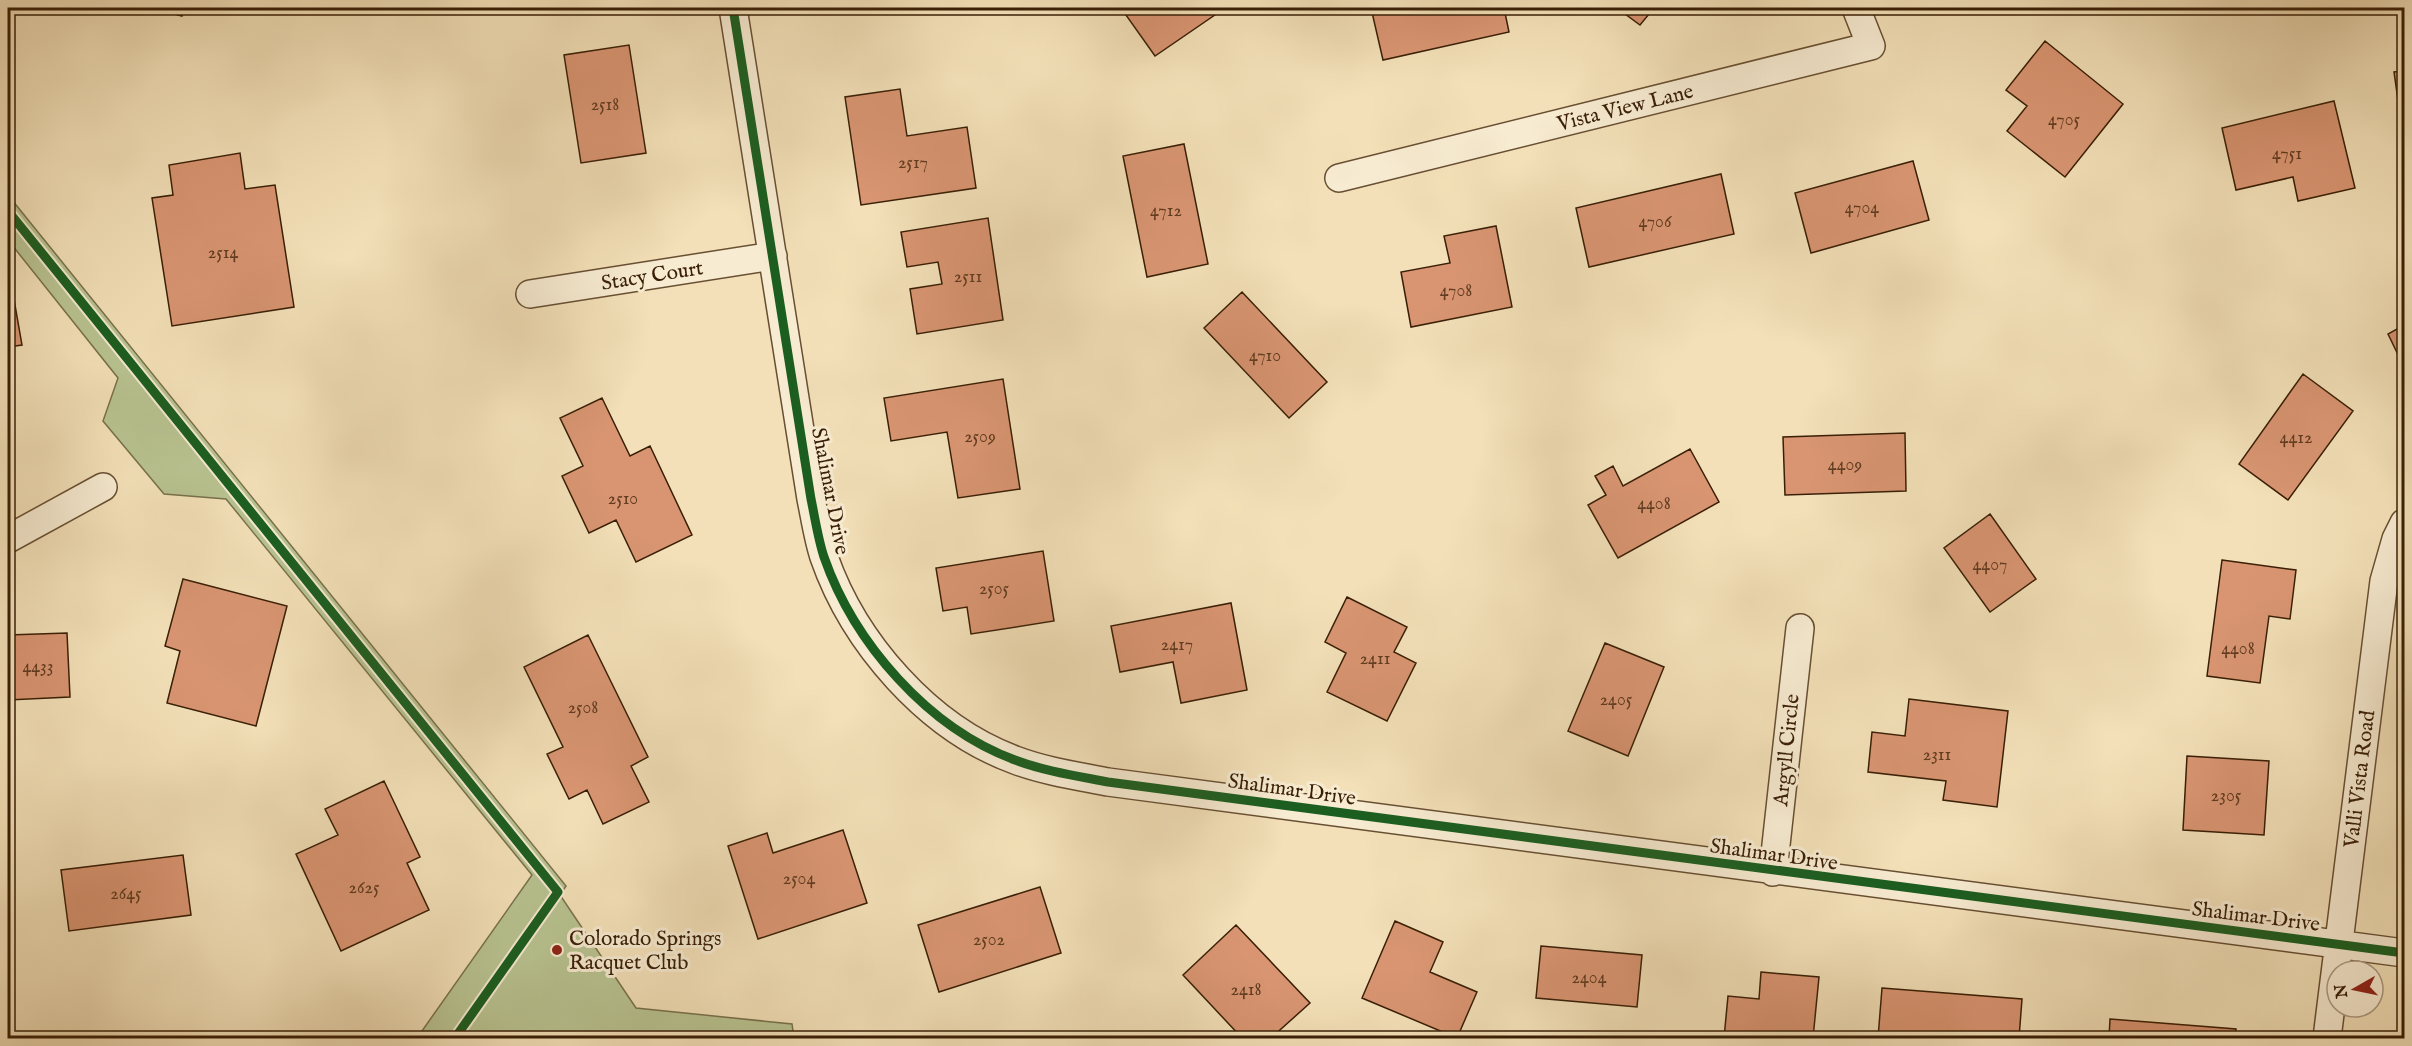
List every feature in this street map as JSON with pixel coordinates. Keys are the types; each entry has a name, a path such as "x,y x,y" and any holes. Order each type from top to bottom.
{"street":[{"name":"Shalimar Drive","path":"733,8 811,499 823,556 846,610 873,651 906,687 939,716 975,742 1015,760 1108,782 1773,872 2404,953"},
{"name":"Vista View Lane","path":"1339,178 1871,46 1856,8"},
{"name":"Stacy Court","path":"530,294 773,256"},
{"path":"8,539 103,487"},
{"name":"Valli Vista Road","path":"2327,1038 2384,581 2396,539 2404,523"},
{"name":"Argyll Circle","path":"1773,872 1800,628"}],"green space":[{"path":"8,195 566,886 560,895 636,1008 792,1024 794,1038 417,1038 532,875 226,499 164,494 103,421 118,378 8,240"}],"building":[{"path":"151,8 184,8 182,16"},
{"path":"1121,8 1225,8 1155,56"},
{"path":"1371,8 1504,8 1509,32 1383,60"},
{"path":"1617,8 1654,8 1640,25"},
{"path":"2045,41 2123,104 2065,177 2007,131 2027,106 2006,90"},
{"path":"629,45 646,153 581,163 564,55"},
{"path":"2404,71 2404,136 2403,136 2394,72"},
{"path":"900,89 907,136 967,127 976,188 861,205 845,97"},
{"path":"2334,101 2355,188 2298,201 2293,177 2236,190 2222,128"},
{"path":"1184,144 1208,264 1147,277 1123,156"},
{"path":"240,153 245,189 275,185 294,307 172,326 152,198 173,195 169,165"},
{"path":"1913,161 1929,220 1811,253 1795,193"},
{"path":"1721,174 1734,234 1589,267 1576,208"},
{"path":"988,218 1003,320 917,334 910,289 942,284 938,262 907,267 901,232"},
{"path":"1496,226 1512,307 1411,327 1401,272 1450,263 1444,236"},
{"path":"8,265 22,345 8,347"},
{"path":"1242,292 1327,382 1289,418 1204,328"},
{"path":"2404,325 2404,367 2388,334"},
{"path":"2303,374 2353,411 2288,500 2239,464"},
{"path":"1003,379 1020,489 958,498 947,432 891,441 884,398"},
{"path":"602,398 630,456 650,446 692,535 636,562 616,520 589,533 562,476 583,466 560,418"},
{"path":"1905,433 1906,491 1785,495 1783,437"},
{"path":"1690,449 1719,502 1618,558 1588,505 1606,495 1595,476 1613,466 1623,486"},
{"path":"1990,514 2036,579 1990,612 1944,548"},
{"path":"1043,551 1054,621 971,634 967,607 943,611 936,568"},
{"path":"2222,560 2296,570 2290,619 2269,616 2260,683 2207,676"},
{"path":"183,579 287,606 256,726 167,703 180,651 165,646"},
{"path":"1347,597 1407,627 1394,652 1416,663 1387,721 1327,692 1346,653 1325,642"},
{"path":"1231,603 1247,690 1181,703 1173,662 1120,672 1111,626"},
{"path":"67,633 70,697 8,700 8,635"},
{"path":"588,635 648,757 631,766 649,802 603,824 587,790 569,799 547,754 563,747 524,667"},
{"path":"1605,643 1664,667 1628,756 1568,731"},
{"path":"1909,699 2008,711 1997,807 1943,800 1946,781 1868,772 1872,732 1905,736"},
{"path":"2187,756 2269,761 2264,835 2183,830"},
{"path":"384,781 420,857 407,863 429,910 341,951 296,854 338,835 325,809"},
{"path":"843,830 867,903 758,939 728,846 767,833 773,853"},
{"path":"183,855 191,915 69,931 61,870"},
{"path":"1040,887 1061,953 939,992 918,925"},
{"path":"1395,921 1443,942 1430,972 1477,992 1457,1038 1362,998"},
{"path":"1236,925 1310,1003 1271,1038 1242,1038 1183,975"},
{"path":"1541,946 1642,955 1637,1007 1536,998"},
{"path":"1761,972 1819,977 1813,1038 1724,1038 1728,996 1759,999"},
{"path":"1882,988 2022,999 2019,1038 1878,1038"},
{"path":"2110,1019 2236,1029 2235,1038 2109,1038"}],"cycle path":[{"path":"733,8 811,499 824,557 837,589 854,620 898,679 953,727 983,746 1037,767 1108,782 2404,953"},
{"path":"8,211 558,892 455,1038"}],"place":[{"name":"Colorado Springs Racquet Club","path":"557,950"}]}
